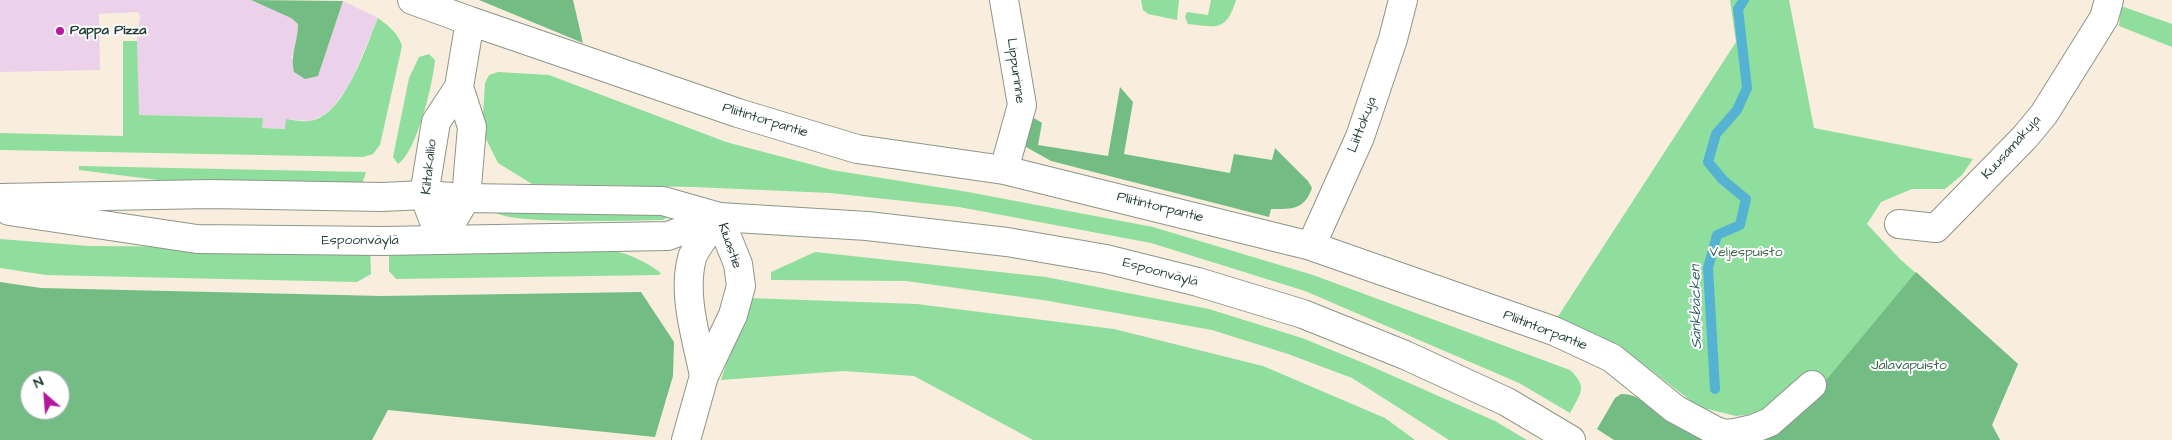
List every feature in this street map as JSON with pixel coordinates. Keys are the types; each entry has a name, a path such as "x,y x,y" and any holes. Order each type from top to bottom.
{"street":[{"path":"412,0 470,22"},
{"name":"Lippurinne","path":"1004,0 1022,105 1004,170"},
{"name":"Liittokuja","path":"1311,246 1360,137 1393,39 1403,0"},
{"name":"Kuusamakuja","path":"1899,224 1936,228 2025,137 2044,114 2104,18 2109,0"},
{"name":"Kiltakallio","path":"441,240 466,198 472,128 460,87 470,22"},
{"name":"Pliitintorpantie","path":"470,22 738,113 857,149 1004,170 1311,246 1554,331 1612,358 1675,409 1716,431 1726,434 1753,429 1770,422 1812,386"},
{"name":"Kiltakallio","path":"441,240 424,195 436,122 460,87"},
{"name":"Espoonväylä","path":"0,198 210,194 382,197 424,195 466,198 663,202 719,217 886,228 1007,242 1106,259 1198,282 1303,314 1405,355 1507,402 1571,440"},
{"name":"Espoonväylä","path":"0,210 197,239 382,241 668,236 719,217"},
{"name":"Kiuastie","path":"704,376 688,286 692,257 719,217"},
{"name":"Kiuastie","path":"686,440 704,376 733,315 741,286 738,264 719,217"}],"shaded area":[{"path":"0,0 251,0 291,18 298,24 298,41 291,58 318,76 343,1 378,18 350,84 333,107 322,116 310,121 287,119 286,129 262,128 263,118 138,115 137,41 140,16 138,12 99,14 100,70 0,72"}],"green space":[{"path":"251,0 343,1 318,76 305,79 294,72 293,60 298,24 291,18"},
{"path":"479,0 573,0 583,43"},
{"path":"1141,0 1179,0 1177,20 1148,14 1143,10"},
{"path":"1211,0 1236,0 1228,18 1219,25 1188,24 1185,17 1187,12 1208,15"},
{"name":"Veljespuisto","path":"1730,0 1789,0 1814,128 1973,159 1962,175 1945,189 1912,189 1881,202 1867,224 1900,259 2018,364 1992,425 2000,440 1771,408 1753,414 1736,416 1699,407 1621,347 1557,318 1736,42"},
{"path":"2121,6 2172,24 2172,47 2119,26"},
{"path":"378,18 393,30 402,46 380,145 373,154 363,157 0,150 0,133 123,136 123,41 137,41 139,115 263,118 262,128 285,129 286,119 310,121 322,116 334,107 344,94 353,78"},
{"path":"429,54 435,60 423,116 412,146 398,164 393,157 409,78 419,57"},
{"path":"498,72 549,75 726,142 832,170 968,192 1153,227 1313,275 1570,370 1576,376 1581,386 1580,395 1570,413 1519,383 1305,291 1151,243 959,207 830,193 693,187 532,184 498,163 482,131 485,83 489,75"},
{"path":"1120,87 1133,102 1124,154 1230,173 1234,154 1272,160 1275,148 1308,181 1312,188 1309,195 1297,207 1271,209 1269,217 1051,161 1026,147 1028,121 1034,118 1042,123 1038,145 1108,156"},
{"path":"79,166 366,172 362,184 158,180 79,170"},
{"path":"492,210 666,214 666,218 663,220 627,221 544,220 501,215"},
{"path":"0,239 89,246 370,248 371,274 357,282 46,275 0,268"},
{"path":"612,250 638,259 661,273 659,275 396,279 389,271 389,253"},
{"path":"815,252 1046,277 1209,309 1302,338 1366,364 1495,421 1527,440 1449,440 1352,378 1288,354 1212,330 1043,300 906,281 771,280 771,272"},
{"name":"Jalavapuisto","path":"1916,272 2018,364 1992,425 2000,440 1760,440 1818,390"},
{"path":"0,282 41,288 382,296 641,292 674,342 673,376 655,437 388,410 372,440 0,440"},
{"path":"748,298 917,304 1114,329 1263,366 1385,418 1415,440 1033,440 914,376 843,371 721,380"},
{"path":"1621,394 1628,394 1640,399 1672,424 1706,440 1614,440 1597,429 1615,398"}],"waterway":[{"name":"Sänkbäcken","path":"1715,389 1708,268 1717,235 1740,225 1746,199 1723,180 1708,162 1716,134 1737,110 1747,88 1738,9 1744,0"}],"place":[{"name":"Pappa Pizza","path":"60,31"}]}
